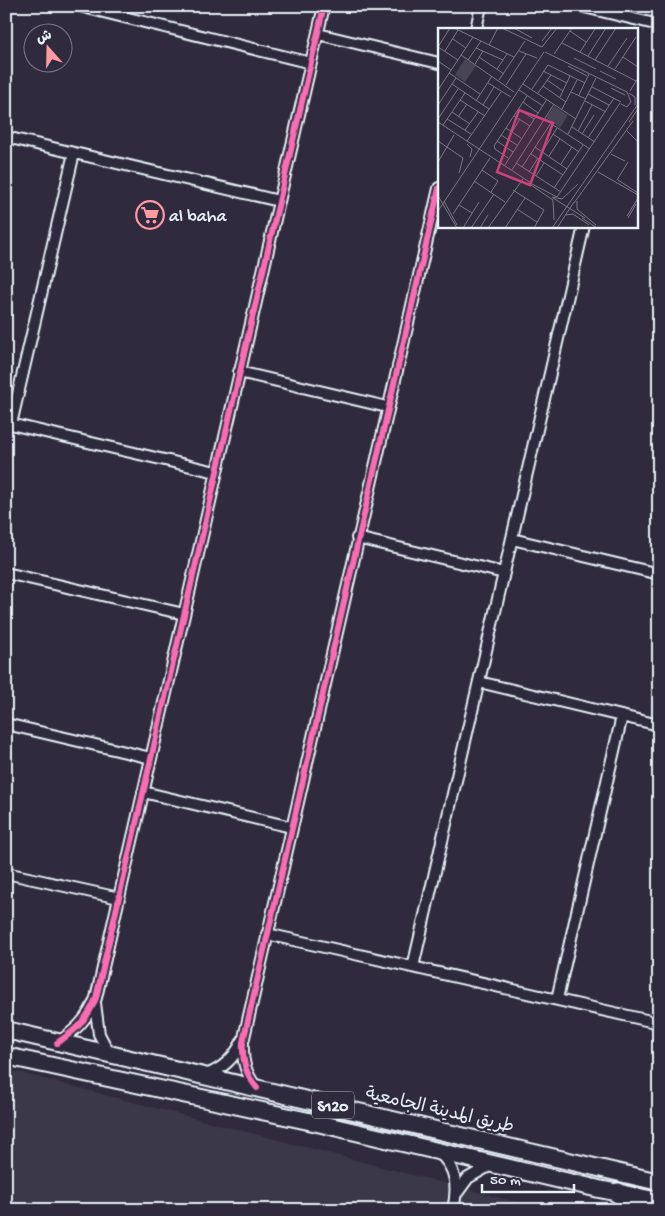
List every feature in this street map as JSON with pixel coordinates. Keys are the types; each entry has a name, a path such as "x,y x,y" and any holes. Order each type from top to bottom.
{"highway":[{"path":"618,1193 653,1210"}],"main road":[{"name":"طريق المدينة الجامعية","path":"6,1030 111,1056 257,1088 659,1182"},
{"name":"S120","path":"6,1056 659,1201"}],"street":[{"path":"79,6 311,63"},
{"path":"111,1056 99,1034 96,1022 96,998 324,6"},
{"path":"476,28 481,6"},
{"path":"580,6 634,24 659,25"},
{"path":"318,34 438,63"},
{"path":"6,137 279,201"},
{"path":"74,153 8,424 216,472"},
{"path":"257,1088 246,1071 243,1062 243,1042 387,407 438,192"},
{"path":"413,967 584,228"},
{"path":"239,372 387,407"},
{"path":"357,538 504,573"},
{"path":"512,539 657,574 659,560"},
{"path":"6,573 184,614"},
{"path":"479,682 659,724"},
{"path":"557,999 622,716"},
{"path":"6,724 151,758"},
{"path":"143,792 291,827"},
{"path":"6,873 119,898"},
{"path":"267,934 659,1023"},
{"path":"57,1043 72,1033 85,1020 96,998"},
{"path":"203,1076 218,1070 231,1060 243,1042"},
{"path":"436,1150 450,1165 455,1179 456,1194 452,1210"},
{"path":"456,1194 472,1174 494,1164"}],"shaded area":[{"path":"6,1069 547,1210 6,1210"}],"cycle path":[{"path":"57,1043 80,1024 96,998 324,6"},
{"path":"257,1088 245,1066 243,1042 438,192"}],"place":[{"name":"al baha","path":"150,215"}]}
